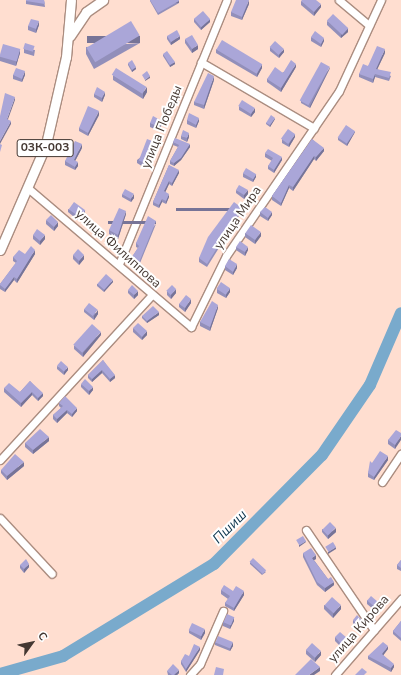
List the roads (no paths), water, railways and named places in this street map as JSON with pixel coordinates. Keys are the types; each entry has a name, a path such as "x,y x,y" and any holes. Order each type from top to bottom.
{"main road":[{"name":"03К-003","path":"0,250 29,189 46,144 69,39 71,0"},
{"path":"69,39 86,12 103,0"}],"street":[{"name":"улица Победы","path":"118,264 227,0"},
{"path":"339,0 369,25"},
{"name":"улица Мира","path":"191,327 226,256 339,91 381,0"},
{"path":"201,62 314,128"},
{"name":"улица Филиппова","path":"29,189 118,264 151,296 191,327"},
{"path":"0,460 151,296"},
{"path":"382,482 401,454"},
{"path":"0,518 52,574"},
{"path":"306,530 374,630"},
{"name":"улица Кирова","path":"335,675 401,599"},
{"path":"190,675 200,664 223,611"}],"waterway":[{"name":"Пшиш","path":"0,674 63,656 214,564 322,455 370,385 401,313"}]}
